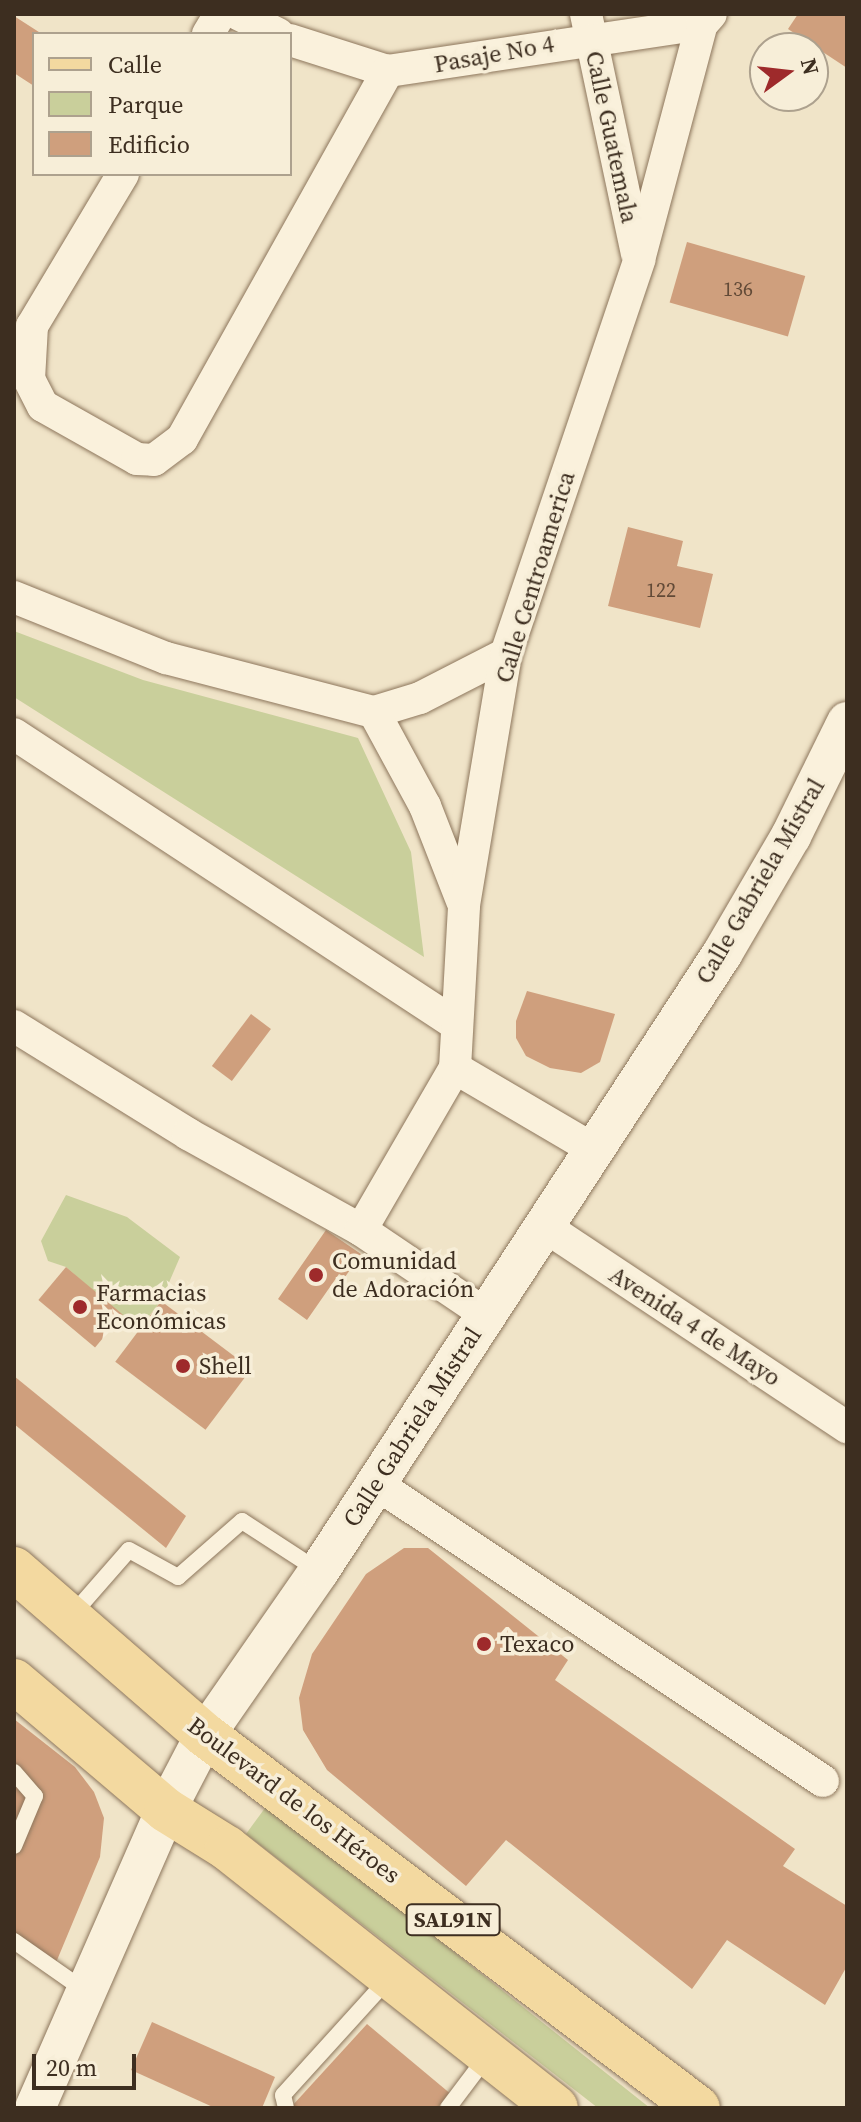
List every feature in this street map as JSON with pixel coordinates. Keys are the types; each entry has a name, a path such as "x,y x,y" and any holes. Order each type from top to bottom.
{"main road":[{"name":"Boulevard de los Héroes","path":"14,1569 205,1735 698,2108"},
{"path":"14,1681 166,1810 227,1848 556,2108"}],"street":[{"path":"209,32 220,14"},
{"path":"238,14 274,32"},
{"name":"Pasaje No 4","path":"292,41 388,71 588,26 707,19"},
{"name":"Calle Centroamerica","path":"361,1230 455,1068 464,905 506,654 639,260 707,19"},
{"name":"Calle Guatemala","path":"588,26 639,260"},
{"path":"122,176 32,326 29,379 43,406 137,459 154,460 182,439 388,71"},
{"path":"18,601 166,658 374,712 453,684 506,654"},
{"path":"374,712 425,806 464,905"},
{"name":"Calle Gabriela Mistral","path":"35,2108 84,1990 166,1810 205,1735 319,1571 722,954 791,836 847,722"},
{"path":"14,734 457,1025"},
{"path":"14,1026 188,1134 361,1230 487,1315"},
{"path":"455,1068 593,1149"},
{"name":"Avenida 4 de Mayo","path":"544,1226 847,1427"},
{"path":"375,1483 823,1781"}],"lane":[{"path":"71,1616 129,1550 178,1577 242,1521 319,1571"},
{"path":"14,1772 35,1796 14,1846"},
{"path":"14,1941 84,1990"},
{"path":"286,2108 283,2095 389,1978"},
{"path":"448,2108 488,2054"}],"green space":[{"path":"14,631 143,680 358,738 411,852 424,957 14,697"},
{"path":"66,1195 127,1217 180,1257 161,1301 138,1330 66,1267 48,1261 41,1241"},
{"path":"268,1804 650,2108 598,2108 246,1834"}],"building":[{"path":"798,14 847,14 847,68 829,56 829,32 793,32 788,29"},
{"path":"14,16 39,32 32,32 32,85 14,73"},
{"path":"687,242 805,276 788,336 670,303"},
{"path":"628,527 683,541 677,566 713,574 700,628 608,606"},
{"path":"527,991 615,1014 600,1062 581,1073 550,1068 526,1056 516,1038 516,1021"},
{"path":"251,1014 271,1029 232,1081 212,1066"},
{"name":"Comunidad de Adoración","path":"326,1230 361,1254 345,1277 339,1274 307,1320 278,1299"},
{"name":"Farmacias Económicas","path":"66,1267 123,1315 95,1348 38,1300"},
{"name":"Shell","path":"161,1301 251,1369 206,1430 115,1362"},
{"path":"14,1376 186,1516 166,1548 14,1424"},
{"path":"404,1548 428,1548 568,1660 555,1680 795,1849 783,1866 847,1906 847,1966 825,2005 727,1940 692,1989 506,1840 466,1886 327,1770 303,1730 299,1698 312,1654 366,1574"},
{"path":"14,1719 75,1767 94,1792 104,1818 100,1857 55,1965 14,1946"},
{"path":"152,2022 275,2077 262,2108 215,2108 131,2070"},
{"path":"367,2024 452,2095 442,2108 292,2106"}],"place":[{"name":"Comunidad de Adoración","path":"316,1275"},
{"name":"Farmacias Económicas","path":"80,1307"},
{"name":"Shell","path":"183,1366"},
{"name":"Texaco","path":"484,1644"}]}
